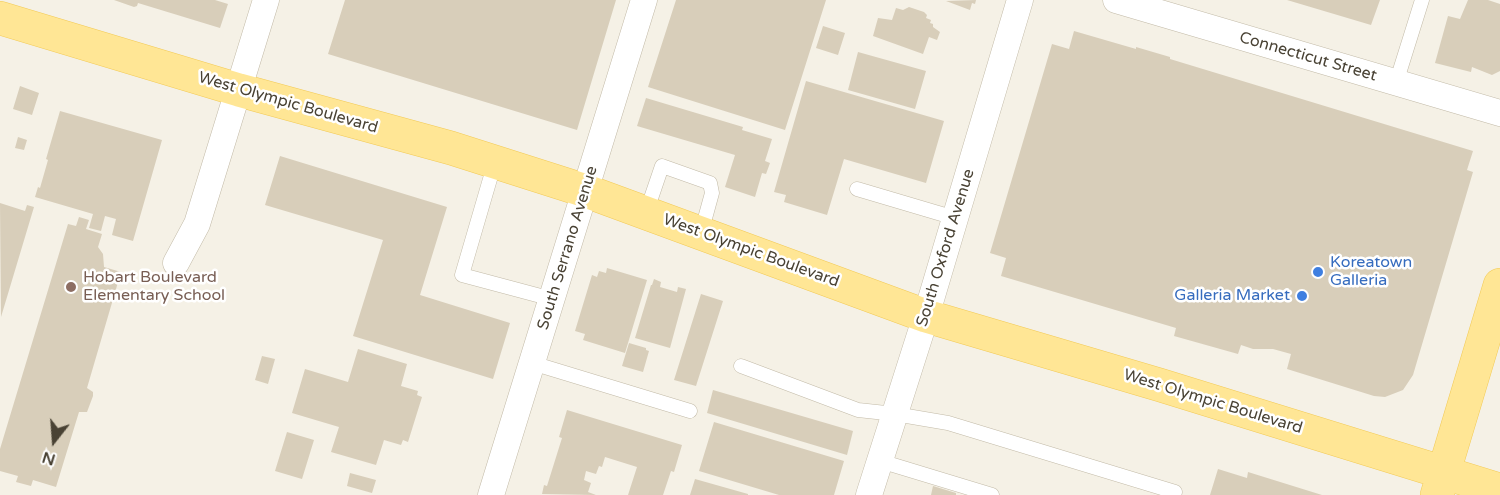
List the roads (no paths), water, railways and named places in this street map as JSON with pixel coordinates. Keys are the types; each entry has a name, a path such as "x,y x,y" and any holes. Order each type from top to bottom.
{"main road":[{"name":"West Olympic Boulevard","path":"0,18 239,90 451,148 586,191 926,316 1160,385 1441,484 1500,490"},
{"path":"1441,484 1500,285"}],"street":[{"path":"176,263 197,224 266,0"},
{"name":"South Serrano Avenue","path":"492,495 644,0"},
{"name":"South Oxford Avenue","path":"869,495 926,316 1020,0"},
{"name":"Connecticut Street","path":"1116,0 1500,113"}],"lane":[{"path":"1396,83 1422,0"},
{"path":"495,162 462,275 552,299"},
{"path":"646,213 662,166 710,183 712,193 701,233"},
{"path":"857,189 955,218"},
{"path":"532,363 690,411"},
{"path":"741,366 858,410 948,423 1175,492"},
{"path":"880,461 992,495"}],"place":[{"name":"Koreatown Galleria","path":"1318,272"},
{"name":"Hobart Boulevard Elementary School","path":"71,287"},
{"name":"Galleria Market","path":"1302,296"}]}
